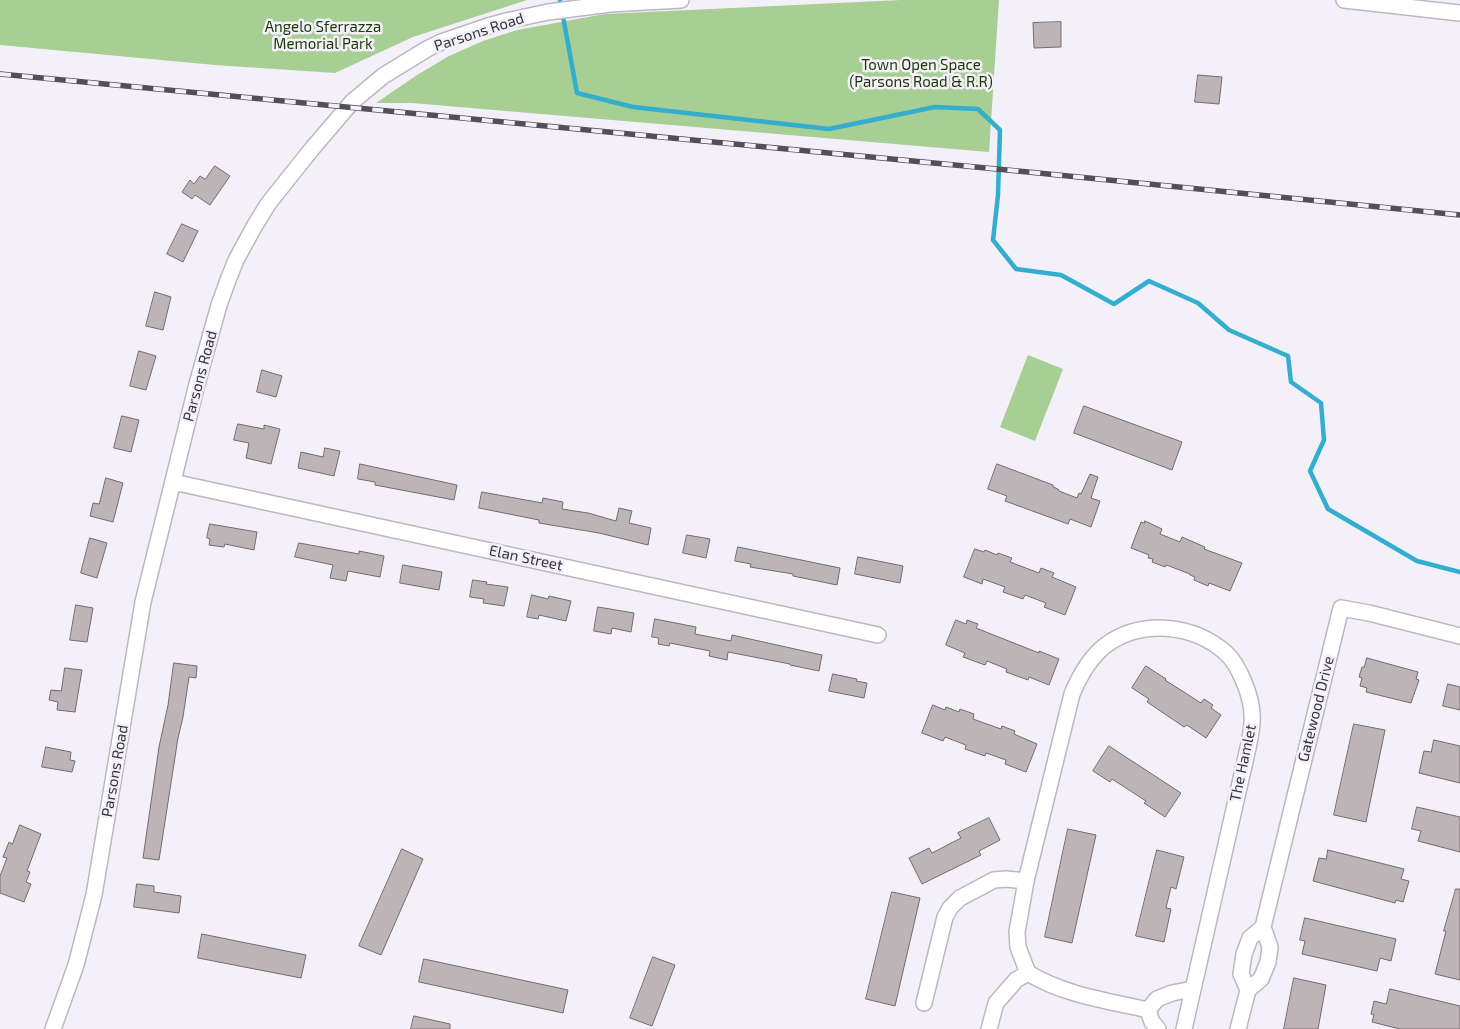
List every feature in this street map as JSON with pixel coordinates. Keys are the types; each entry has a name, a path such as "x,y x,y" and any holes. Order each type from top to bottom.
{"street":[{"name":"Parsons Road","path":"53,1029 76,965 94,895 144,602 209,342 230,274 250,234 268,204 336,120 363,92 412,57 434,46 506,21 548,12 635,2 681,0"},
{"path":"1344,0 1460,13"},
{"name":"Elan Street","path":"173,482 878,635"},
{"name":"Gatewood Drive","path":"1238,1029 1248,990 1261,979 1268,962 1270,947 1263,927 1341,608 1370,613 1460,636"},
{"name":"The Hamlet","path":"1028,973 1018,947 1018,932 1026,881 1072,694 1079,678 1086,665 1107,645 1126,634 1161,627 1190,633 1210,642 1232,659 1245,683 1250,700 1252,726 1184,1029"},
{"path":"924,1003 945,917 950,908 960,898 994,880 1026,881"},
{"name":"Gatewood Drive","path":"1248,990 1241,974 1244,954 1250,938 1263,927"},
{"path":"988,1029 996,1003 1016,980 1028,973 1042,982 1068,991 1148,1010"},
{"path":"1148,1010 1157,999 1172,993 1193,989"},
{"path":"1148,1010 1152,1022 1158,1029"}],"green space":[{"name":"Angelo Sferrazza Memorial Park","path":"0,0 527,0 413,37 335,73 215,65 0,45"},
{"name":"Town Open Space (Parsons Road & R.R)","path":"901,0 999,0 989,152 412,103 376,103 449,56 483,41 517,30 605,14"},
{"path":"1028,355 1063,369 1035,441 1000,427"}],"building":[{"path":"1061,22 1061,47 1034,48 1033,23"},
{"path":"1198,75 1222,77 1219,104 1195,102"},
{"path":"215,166 230,176 210,205 195,195 192,199 182,192 190,180 194,184 200,176 205,179"},
{"path":"182,224 198,231 183,262 167,254"},
{"path":"155,292 171,297 163,330 146,326"},
{"path":"139,351 156,356 146,390 130,386"},
{"path":"262,370 282,376 276,397 257,392"},
{"path":"1084,406 1182,442 1172,470 1074,433"},
{"path":"122,416 139,420 131,452 114,448"},
{"path":"238,424 264,429 264,425 280,429 271,464 246,458 249,443 234,440"},
{"path":"325,448 340,451 334,476 298,468 301,452 323,457"},
{"path":"360,464 457,485 454,500 375,485 375,482 358,479"},
{"path":"997,464 1053,485 1059,491 1077,498 1079,493 1081,494 1090,474 1098,477 1091,498 1100,501 1091,527 1070,519 1068,524 1005,501 1007,496 988,489"},
{"path":"106,478 123,483 113,522 90,516 93,503 99,504"},
{"path":"482,492 542,503 543,498 563,502 562,509 588,513 616,521 619,508 632,511 629,523 651,528 648,545 599,533 539,523 539,520 479,508"},
{"path":"1145,521 1162,529 1160,534 1180,542 1182,537 1205,547 1204,549 1242,563 1230,591 1209,583 1208,586 1194,580 1195,577 1190,574 1152,562 1153,559 1148,558 1149,555 1131,548 1141,522 1144,523"},
{"path":"210,524 257,532 254,550 225,544 224,547 209,545 210,539 207,538"},
{"path":"687,535 710,539 706,558 683,553"},
{"path":"90,538 107,543 97,578 81,573"},
{"path":"299,543 359,554 359,551 384,556 380,577 348,571 346,581 330,578 333,565 295,557"},
{"path":"738,547 840,568 837,585 793,576 793,574 750,567 751,564 735,561"},
{"path":"975,549 984,552 985,550 997,555 998,553 1012,558 1010,562 1039,573 1041,568 1054,573 1052,577 1076,587 1065,615 1044,607 1046,603 1025,595 1023,599 1003,592 1005,587 983,579 982,584 964,577"},
{"path":"858,557 903,566 900,583 855,574"},
{"path":"403,565 442,572 439,590 400,583"},
{"path":"473,580 508,587 504,606 483,603 484,599 470,597"},
{"path":"532,595 548,599 549,596 571,601 566,621 539,615 538,619 527,617"},
{"path":"76,605 93,608 87,642 70,640"},
{"path":"598,607 634,613 631,632 612,628 611,634 594,631"},
{"path":"655,619 696,627 695,634 731,641 732,635 822,655 819,671 728,652 727,660 709,656 710,651 670,643 669,646 658,644 659,638 652,637"},
{"path":"956,620 966,624 967,620 978,624 976,628 1059,659 1049,685 1029,677 1028,680 1006,672 1007,669 987,661 985,665 963,657 965,653 946,645"},
{"path":"1367,658 1418,672 1416,679 1419,680 1411,703 1366,692 1367,688 1360,686 1362,678 1359,677"},
{"path":"174,663 197,666 196,678 189,677 159,860 143,858 159,747"},
{"path":"1146,666 1201,703 1204,699 1213,705 1211,708 1221,715 1206,738 1187,725 1184,727 1147,702 1149,699 1132,688"},
{"path":"65,668 82,670 75,712 57,710 58,702 49,700 51,690 61,691"},
{"path":"833,674 867,683 864,698 829,691"},
{"path":"1448,684 1460,687 1460,710 1443,706"},
{"path":"933,705 945,710 946,707 959,712 960,709 974,714 973,719 1001,729 1002,726 1015,731 1014,734 1037,744 1026,772 1005,764 1006,760 986,753 985,756 965,749 966,745 945,737 943,741 922,733"},
{"path":"1354,724 1385,730 1366,822 1334,815"},
{"path":"1434,740 1460,746 1460,783 1419,773 1424,751 1431,752"},
{"path":"1109,746 1181,793 1165,817 1144,803 1146,801 1112,779 1110,782 1093,771"},
{"path":"46,747 71,752 70,760 75,761 72,772 42,767"},
{"path":"1417,807 1460,817 1460,852 1418,841 1421,831 1412,829"},
{"path":"989,818 1000,840 979,851 981,855 922,884 909,858 929,848 932,853 961,838 958,833"},
{"path":"20,825 41,834 27,871 30,872 26,882 31,884 24,902 0,893 0,876 7,858 3,857 9,842 12,844"},
{"path":"1068,829 1096,835 1072,943 1045,937"},
{"path":"402,849 423,859 381,955 359,946"},
{"path":"1157,850 1184,857 1176,889 1171,887 1166,908 1171,909 1164,942 1136,936"},
{"path":"1328,850 1404,869 1401,879 1409,881 1403,902 1396,900 1395,903 1313,881 1319,858 1326,859"},
{"path":"137,884 154,886 154,892 181,896 179,913 134,907"},
{"path":"1456,889 1460,889 1460,980 1435,974 1446,931 1444,931"},
{"path":"892,892 920,898 895,1006 866,999"},
{"path":"1305,918 1396,939 1391,961 1380,958 1377,971 1302,954 1305,941 1300,940"},
{"path":"202,934 306,955 301,978 198,958"},
{"path":"653,957 675,965 652,1026 630,1018"},
{"path":"424,959 568,990 563,1013 419,982"},
{"path":"1294,978 1326,985 1318,1029 1284,1029"},
{"path":"1390,989 1460,1006 1460,1029 1400,1029 1372,1022 1374,1015 1371,1014 1374,1001 1386,1004"},
{"path":"414,1016 450,1024 450,1029 411,1029"}],"waterway":[{"path":"560,0 577,93 633,107 829,129 935,107 978,109 1000,130 998,195 993,240 1016,269 1061,275 1114,304 1149,281 1198,303 1229,330 1288,356 1291,382 1321,403 1324,440 1310,471 1328,509 1417,561 1460,572"}],"railway":[{"path":"0,74 1460,215"}]}
